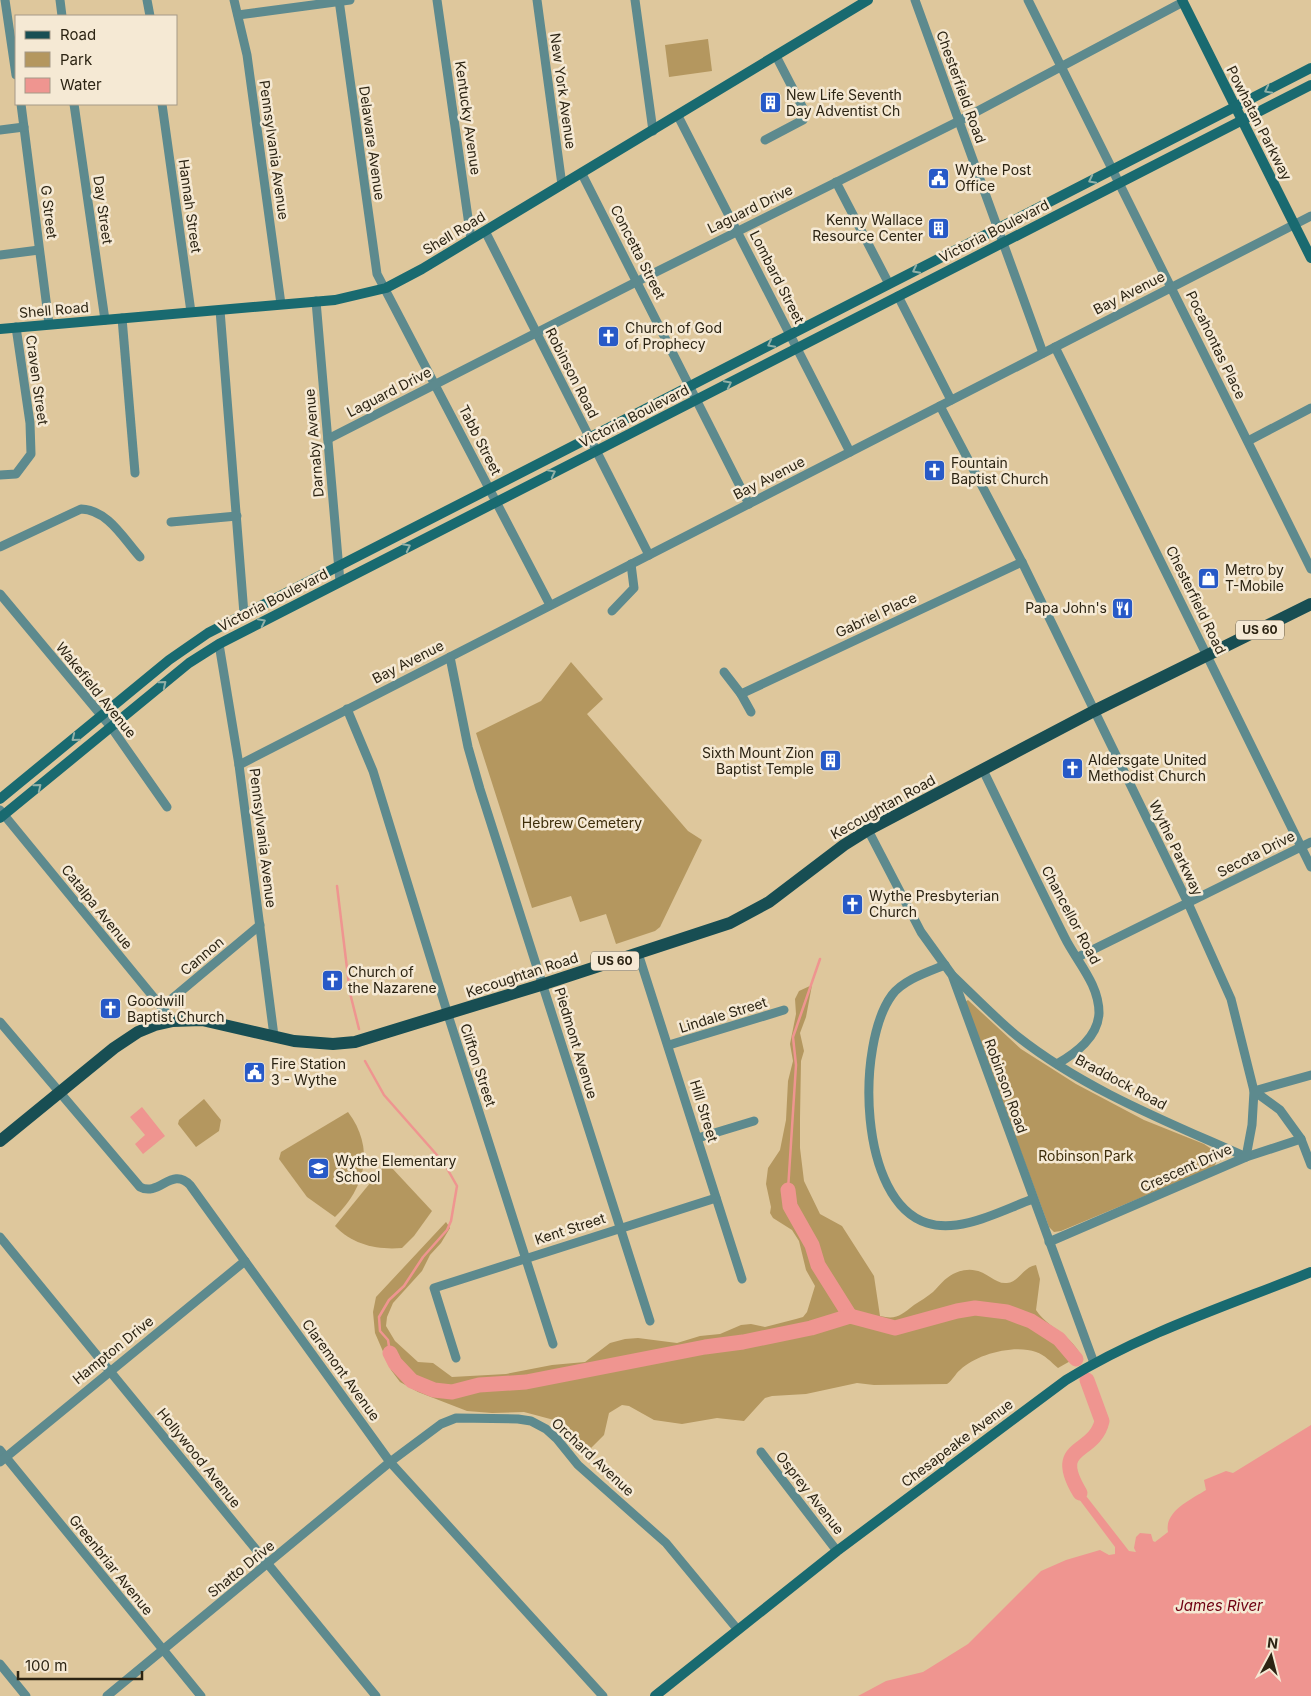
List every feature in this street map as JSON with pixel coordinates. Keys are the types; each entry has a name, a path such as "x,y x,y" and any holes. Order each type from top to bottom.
{"main road":[{"name":"Shell Road","path":"0,329 316,302 353,297 386,288 582,174 866,1"},
{"name":"Powhatan Parkway","path":"1183,1 1311,258"},
{"name":"Victoria Boulevard","path":"0,799 188,645 244,614 1311,68"},
{"name":"Victoria Boulevard","path":"1,814 189,663 219,644 1311,85"},
{"name":"Kecoughtan Road","path":"0,1141 114,1048 138,1032 173,1021 218,1021 274,1036 312,1043 355,1042 448,1015 730,923 769,902 844,845 868,830 1094,711 1311,604"},
{"name":"Chesapeake Avenue","path":"655,1696 837,1551 1066,1380 1094,1363 1145,1339 1311,1272"}],"street":[{"path":"5,0 15,68"},
{"path":"60,0 62,15"},
{"path":"147,0 150,15"},
{"name":"Pennsylvania Avenue","path":"234,0 247,55 281,304"},
{"path":"238,15 350,0"},
{"name":"Kentucky Avenue","path":"437,0 471,240"},
{"name":"New York Avenue","path":"537,0 562,185"},
{"path":"635,0 653,131"},
{"name":"Chesterfield Road","path":"914,0 1043,353"},
{"name":"Pocahontas Place","path":"1028,0 1311,569"},
{"name":"Delaware Avenue","path":"339,1 374,263 377,274 386,288"},
{"name":"Laguard Drive","path":"328,439 738,230 959,121 1183,1"},
{"path":"765,140 803,120 806,114 776,56"},
{"name":"G Street","path":"21,105 49,324"},
{"name":"Day Street","path":"74,105 105,320"},
{"name":"Hannah Street","path":"162,105 192,312"},
{"name":"Lombard Street","path":"678,116 850,452"},
{"path":"0,130 24,126"},
{"name":"Concetta Street","path":"582,174 638,281 749,504"},
{"path":"836,182 889,284"},
{"name":"Bay Avenue","path":"239,764 1311,216"},
{"name":"Robinson Road","path":"485,231 649,555"},
{"path":"0,255 39,250"},
{"name":"Tabb Street","path":"386,288 550,605"},
{"path":"898,296 951,400"},
{"name":"Darnaby Avenue","path":"316,302 340,582"},
{"path":"220,310 244,614"},
{"path":"122,318 135,473"},
{"name":"Craven Street","path":"0,475 16,474 31,454 30,423 16,327"},
{"name":"Chesterfield Road","path":"1055,347 1311,867"},
{"name":"Wythe Parkway","path":"940,406 1022,562 1188,903 1231,999 1254,1091"},
{"path":"1248,441 1311,408"},
{"path":"0,546 81,509 94,509 104,515 140,557"},
{"path":"171,522 236,516"},
{"name":"Gabriel Place","path":"741,694 1022,562"},
{"path":"612,611 634,588 631,564"},
{"name":"Wakefield Avenue","path":"0,594 111,727 167,807"},
{"name":"Pennsylvania Avenue","path":"219,644 239,764 274,1036"},
{"name":"Piedmont Avenue","path":"450,657 468,747 480,789 544,984 619,1228 650,1321"},
{"path":"724,672 741,694 750,712"},
{"name":"Clifton Street","path":"347,709 373,771 448,1015 553,1344"},
{"name":"Chancellor Road","path":"983,770 1067,941 1078,957 1093,986 1099,1015 1088,1040 1073,1055 1057,1064"},
{"name":"Catalpa Avenue","path":"1,814 173,1021"},
{"name":"Robinson Road","path":"868,830 922,932 952,975 1032,1199 1094,1363"},
{"name":"Secota Drive","path":"1078,957 1311,842"},
{"name":"Cannon","path":"162,1007 260,925"},
{"name":"Hill Street","path":"638,953 669,1045 742,1279"},
{"path":"944,965 913,979 894,992 881,1013 874,1034 870,1057 869,1115 885,1180 895,1199 910,1215 928,1223 945,1226 966,1223 1032,1199"},
{"name":"Braddock Road","path":"952,975 1017,1036 1057,1064 1091,1085 1139,1109 1246,1157"},
{"name":"Lindale Street","path":"669,1045 784,1010"},
{"name":"Claremont Avenue","path":"0,1022 58,1093 140,1187 152,1190 174,1178 188,1182 390,1462 603,1696"},
{"path":"1254,1091 1311,1075"},
{"path":"1254,1091 1280,1110 1301,1139 1311,1165"},
{"name":"Crescent Drive","path":"1049,1242 1246,1157 1252,1125 1254,1091"},
{"path":"698,1138 754,1121"},
{"path":"1246,1157 1301,1139"},
{"name":"Kent Street","path":"456,1358 434,1288 526,1257 716,1198"},
{"name":"Hollywood Avenue","path":"0,1237 376,1696"},
{"name":"Hampton Drive","path":"2,1456 245,1261"},
{"name":"Orchard Avenue","path":"390,1462 440,1424 456,1418 482,1420 518,1419 539,1425 557,1438 578,1465 666,1542 738,1630"},
{"name":"Osprey Avenue","path":"761,1452 837,1551"},
{"name":"Greenbriar Avenue","path":"2,1456 201,1696"},
{"name":"Shatto Drive","path":"107,1696 269,1564 390,1462"},
{"path":"0,1664 26,1696"}],"green space":[{"path":"708,39 712,71 669,77 665,45"},
{"name":"Hebrew Cemetery","path":"571,662 603,699 587,714 688,831 702,840 660,927 655,931 616,944 606,914 580,922 571,896 532,908 476,733 541,701"},
{"path":"812,985 806,1017 800,1033 804,1051 801,1061 800,1148 804,1181 820,1214 842,1226 874,1276 880,1316 895,1317 902,1314 931,1294 950,1276 963,1270 979,1271 1001,1283 1007,1283 1015,1280 1032,1266 1036,1265 1040,1279 1036,1310 1076,1347 1081,1355 1058,1368 1036,1352 1018,1349 996,1352 967,1364 947,1384 874,1385 857,1383 806,1394 772,1396 765,1398 744,1421 717,1418 682,1424 654,1420 629,1406 622,1405 609,1413 604,1435 591,1448 580,1444 563,1425 554,1420 524,1412 492,1413 467,1411 418,1392 400,1382 391,1370 375,1333 373,1312 376,1297 446,1222 450,1228 441,1243 430,1255 422,1271 393,1303 387,1317 386,1326 395,1341 418,1362 433,1363 452,1377 506,1374 552,1365 585,1362 610,1343 625,1339 638,1338 677,1343 700,1336 720,1334 741,1325 751,1324 765,1327 803,1317 807,1312 815,1286 806,1270 799,1241 792,1230 773,1218 770,1213 771,1207 766,1184 768,1168 780,1150 786,1120 788,1081 793,1061 790,1044 796,1014 795,999 799,991"},
{"name":"Robinson Park","path":"968,1000 1021,1049 1076,1084 1144,1120 1204,1144 1213,1150 1217,1161 1214,1167 1061,1231 1054,1232 1049,1227 965,1002"},
{"path":"204,1099 221,1120 219,1131 196,1147 178,1124 179,1120"},
{"path":"348,1112 362,1139 363,1167 354,1193 335,1217 307,1197 279,1159 281,1152"},
{"path":"384,1166 391,1167 432,1211 414,1236 402,1248 366,1245 350,1238 335,1226"}],"water":[{"path":"142,1107 165,1136 143,1154 135,1144 145,1135 130,1117"},
{"name":"James River","path":"1311,1425 1311,1696 858,1696 886,1681 923,1672 968,1644 1041,1571 1066,1560 1100,1550 1109,1555 1115,1554 1115,1547 1076,1495 1083,1492 1129,1551 1136,1552 1134,1548 1136,1537 1140,1533 1151,1534 1155,1542 1168,1532 1170,1518 1180,1506 1206,1490 1204,1480 1226,1471 1233,1473"}],"waterway":[{"path":"337,886 350,993 359,1029"},
{"path":"788,1190 796,1065 793,1037 820,959"},
{"path":"365,1061 384,1095 444,1163 457,1186 451,1221 447,1230 423,1257 404,1286 389,1300 379,1317 380,1331 388,1340 390,1353"},
{"path":"788,1190 790,1206 812,1245 818,1265 850,1316"},
{"path":"390,1353 395,1363 412,1381 434,1390 452,1392 479,1385 526,1382 705,1347 743,1342 811,1328 850,1316 895,1328 975,1308 1007,1312 1031,1321 1059,1339 1076,1359"},
{"path":"1080,1493 1072,1477 1070,1466 1072,1457 1098,1432 1102,1421 1087,1380"}],"place":[{"name":"New Life Seventh Day Adventist Ch","path":"770,103"},
{"name":"Wythe Post Office","path":"939,178"},
{"name":"Kenny Wallace Resource Center","path":"939,228"},
{"name":"Church of God of Prophecy","path":"609,336"},
{"name":"Fountain Baptist Church","path":"935,471"},
{"name":"Metro by T-Mobile","path":"1209,578"},
{"name":"Papa John's","path":"1123,608"},
{"name":"Sixth Mount Zion Baptist Temple","path":"830,761"},
{"name":"Aldersgate United Methodist Church","path":"1072,768"},
{"name":"Wythe Presbyterian Church","path":"853,904"},
{"name":"Church of the Nazarene","path":"332,980"},
{"name":"Goodwill Baptist Church","path":"111,1009"},
{"name":"Fire Station 3 - Wythe","path":"255,1072"},
{"name":"Wythe Elementary School","path":"319,1169"}]}
